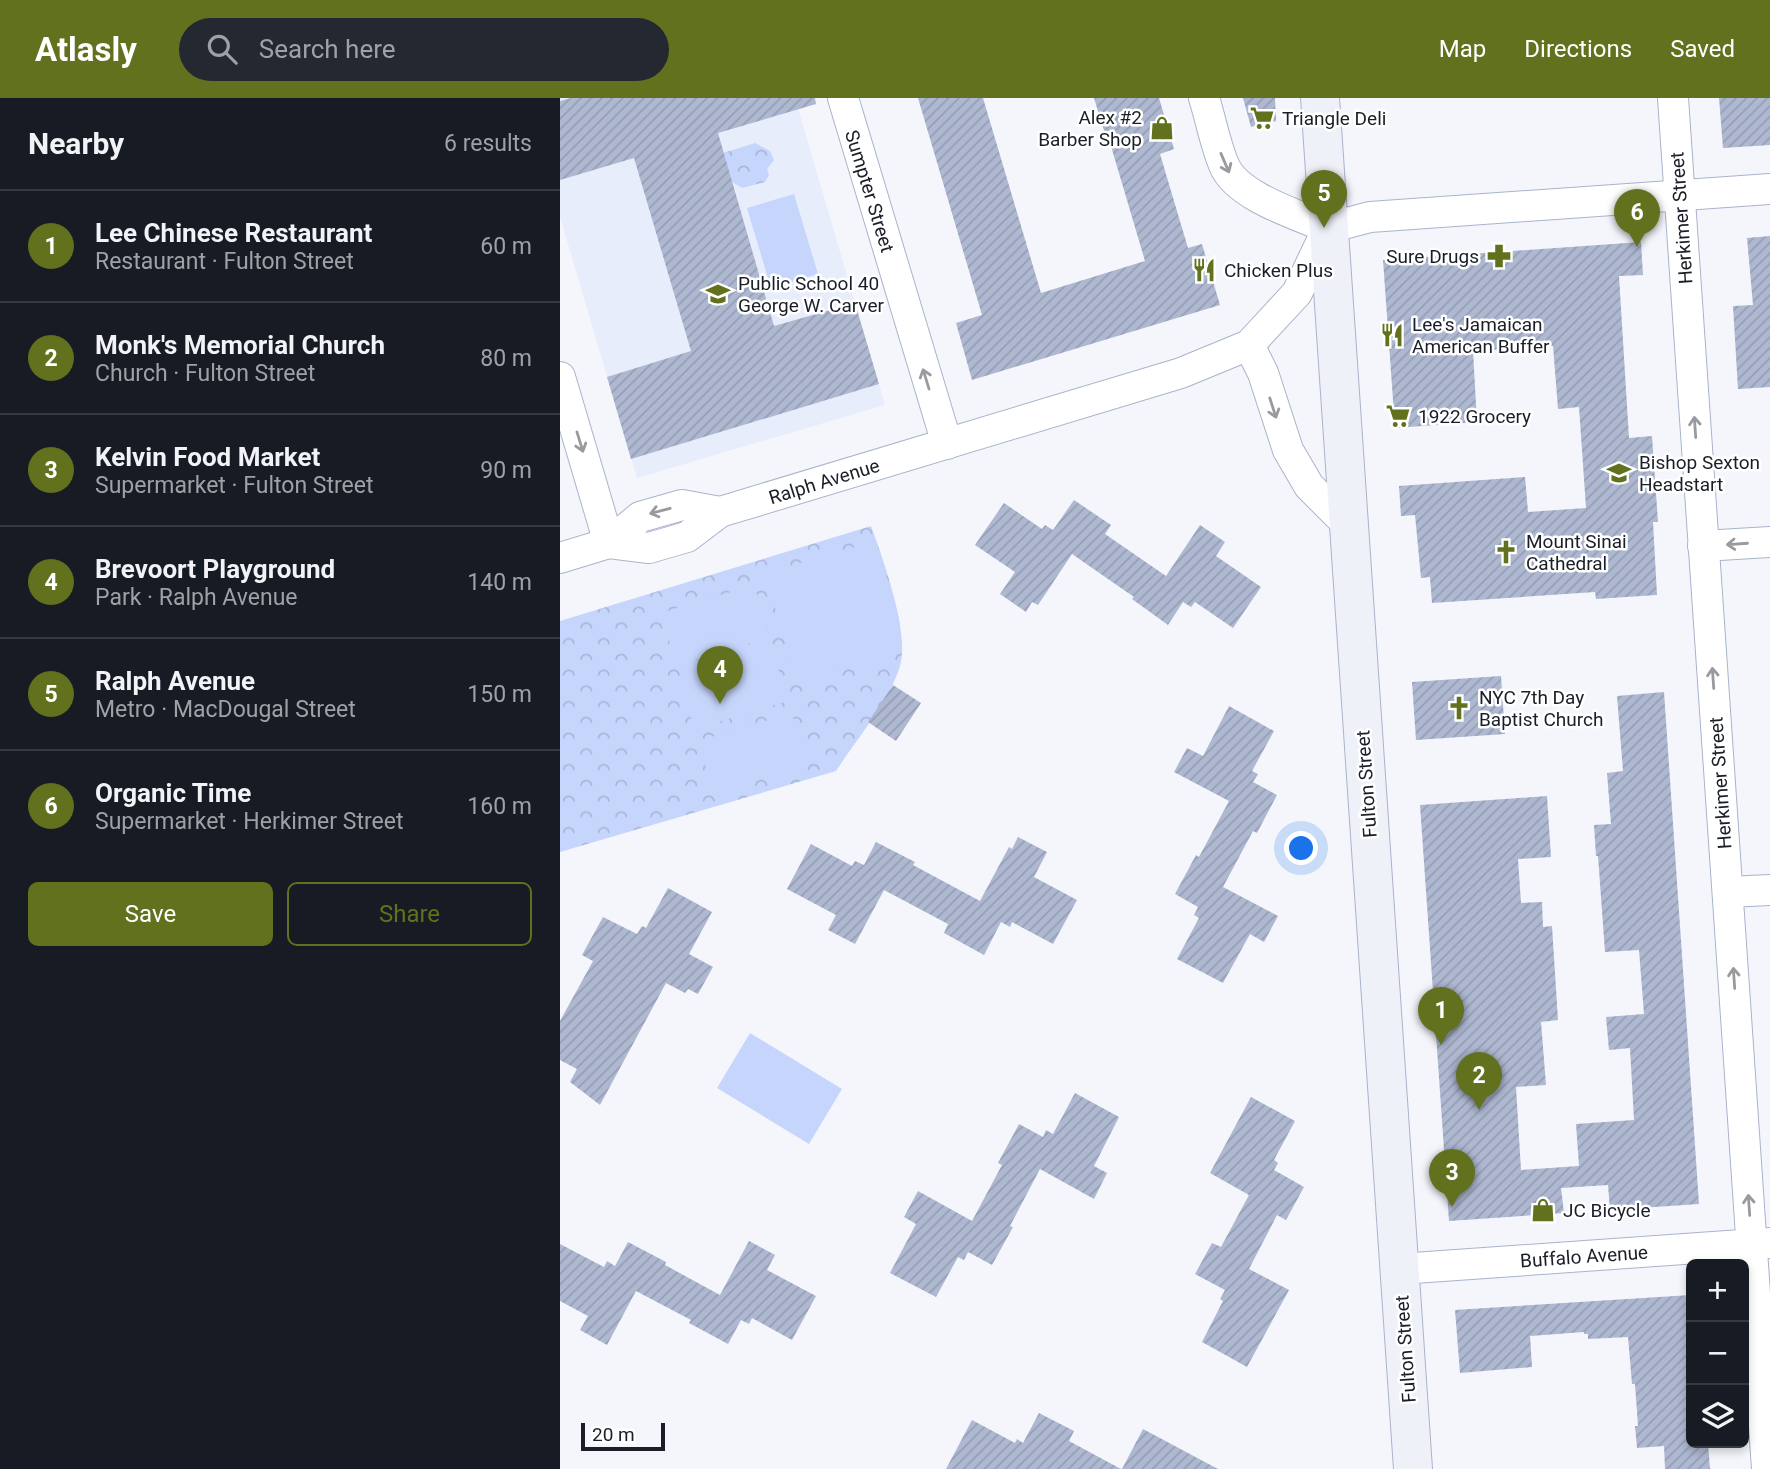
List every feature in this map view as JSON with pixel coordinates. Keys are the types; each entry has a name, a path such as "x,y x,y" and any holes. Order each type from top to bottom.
{"main road":[{"name":"Fulton Street","path":"1320,98 1413,1469"}],"street":[{"name":"Sumpter Street","path":"843,98 947,444"},
{"path":"1204,98 1225,167 1234,181 1254,194 1328,228 1370,217 1770,189"},
{"name":"Herkimer Street","path":"1673,98 1728,892 1761,1244 1767,1469"},
{"name":"Ralph Avenue","path":"560,558 609,543 649,548 687,537 720,512 1181,373 1249,345 1297,293 1328,228"},
{"path":"1249,345 1263,373 1288,450 1308,486 1349,526"},
{"path":"560,377 609,543"},
{"path":"1703,546 1770,542"},
{"path":"1728,892 1770,890"},
{"name":"Buffalo Avenue","path":"1399,1269 1761,1244"}],"shaded area":[{"name":"Public School 40 George W. Carver","path":"560,98 795,98 885,405 637,478 560,217"}],"green space":[{"path":"755,143 770,151 774,160 767,169 769,175 765,182 742,188 732,182 723,153"},
{"path":"794,194 818,274 771,288 747,208"},
{"path":"871,526 894,596 901,635 900,666 889,692 872,720 836,771 560,852 560,621"},
{"path":"876,541 899,619 902,651 797,683 765,573"},
{"path":"754,585 770,637 676,665 661,613"},
{"path":"772,649 788,701 694,729 679,676"},
{"path":"792,713 807,765 714,793 698,741"},
{"path":"750,1033 842,1089 809,1144 717,1088"}],"building":[{"name":"Public School 40 George W. Carver","path":"571,98 815,98 816,104 718,133 774,326 855,303 879,384 631,459 607,377 691,351 634,158 560,180 560,101"},
{"path":"918,98 983,98 1041,293 1145,261 1094,98 1159,98 1174,149 1160,154 1188,248 1202,244 1220,305 972,380 956,323 982,315"},
{"path":"1243,98 1275,98 1276,121 1251,127"},
{"path":"1719,98 1770,98 1770,145 1723,148"},
{"path":"1770,236 1770,387 1738,389 1733,306 1753,305 1747,238"},
{"path":"1641,242 1643,275 1619,276 1629,438 1652,436 1658,522 1653,522 1657,595 1596,599 1595,592 1432,603 1430,577 1421,578 1415,515 1401,516 1399,486 1525,477 1528,512 1586,508 1579,407 1558,409 1553,346 1473,351 1477,422 1395,428 1383,260"},
{"path":"1074,500 1111,525 1105,534 1166,576 1200,525 1225,542 1216,556 1261,587 1233,628 1195,602 1191,607 1183,602 1168,625 1132,599 1134,597 1072,554 1038,605 1032,602 1026,612 1000,594 1015,572 975,545 1004,503 1042,529 1045,525 1053,530"},
{"name":"NYC 7th Day Baptist Church","path":"1501,676 1505,734 1416,740 1412,682"},
{"path":"893,685 921,703 896,741 868,722"},
{"path":"1664,692 1699,1204 1610,1210 1608,1185 1561,1188 1564,1213 1449,1221 1420,805 1547,796 1551,857 1518,859 1521,903 1542,902 1543,927 1552,926 1558,1020 1541,1022 1546,1085 1516,1087 1521,1170 1579,1166 1576,1124 1634,1120 1630,1048 1609,1050 1606,1017 1644,1014 1639,950 1605,952 1594,825 1611,824 1607,773 1623,771 1617,696"},
{"path":"1229,706 1274,731 1252,771 1258,774 1253,782 1277,795 1257,833 1253,831 1223,887 1278,916 1264,942 1250,934 1223,983 1177,959 1199,918 1194,915 1198,907 1175,894 1196,855 1199,857 1229,801 1174,772 1187,748 1203,756"},
{"path":"1018,837 1047,852 1034,877 1077,900 1053,944 1012,922 1010,927 1001,922 984,955 944,933 948,924 884,890 855,944 828,930 836,915 787,889 811,844 852,866 855,861 864,865 876,842 980,901 1009,847 1012,849"},
{"path":"668,888 712,912 689,954 713,967 698,994 688,989 685,993 666,983 600,1105 570,1082 577,1069 560,1060 560,1021 593,961 582,955 603,917 637,934 642,926 646,928"},
{"path":"1075,1093 1119,1117 1094,1166 1107,1173 1094,1199 1040,1169 992,1265 968,1252 964,1260 958,1257 936,1297 890,1273 916,1224 904,1217 918,1191 972,1221 1002,1165 998,1163 1019,1124 1043,1137 1046,1130 1053,1134"},
{"path":"1251,1097 1295,1121 1274,1160 1278,1163 1274,1170 1304,1187 1286,1220 1277,1215 1249,1269 1289,1290 1247,1367 1202,1342 1223,1301 1220,1299 1225,1290 1195,1274 1212,1243 1221,1247 1249,1195 1210,1173"},
{"path":"749,1241 775,1255 767,1270 816,1296 792,1340 752,1318 749,1324 741,1320 728,1344 689,1323 691,1320 636,1291 607,1345 580,1330 588,1316 560,1301 560,1244 604,1267 607,1261 615,1266 628,1242 720,1295"},
{"path":"1686,1295 1686,1448 1708,1448 1710,1469 1665,1469 1664,1446 1637,1448 1635,1384 1632,1384 1628,1337 1588,1339 1588,1334 1584,1332 1530,1336 1532,1367 1460,1373 1455,1310"},
{"path":"1039,1413 1074,1431 1069,1441 1121,1469 946,1469 972,1420 1015,1443 1017,1439 1023,1443"},
{"path":"1143,1429 1218,1469 1122,1469"}],"place":[{"name":"Triangle Deli","path":"1262,118"},
{"name":"Alex #2 Barber Shop","path":"1162,128"},
{"name":"Ralph Avenue","path":"1324,228"},
{"name":"Organic Time","path":"1637,247"},
{"name":"Sure Drugs","path":"1499,256"},
{"name":"Chicken Plus","path":"1204,270"},
{"name":"Public School 40 George W. Carver","path":"718,294"},
{"name":"Lee's Jamaican American Buffer","path":"1392,335"},
{"name":"1922 Grocery","path":"1398,416"},
{"name":"Bishop Sexton Headstart","path":"1619,473"},
{"name":"Mount Sinai Cathedral","path":"1506,552"},
{"name":"Brevoort Playground","path":"720,704"},
{"name":"NYC 7th Day Baptist Church","path":"1459,708"},
{"name":"Lee Chinese Restaurant","path":"1441,1045"},
{"name":"Monk's Memorial Church","path":"1479,1110"},
{"name":"Kelvin Food Market","path":"1452,1207"},
{"name":"JC Bicycle","path":"1543,1210"}]}
